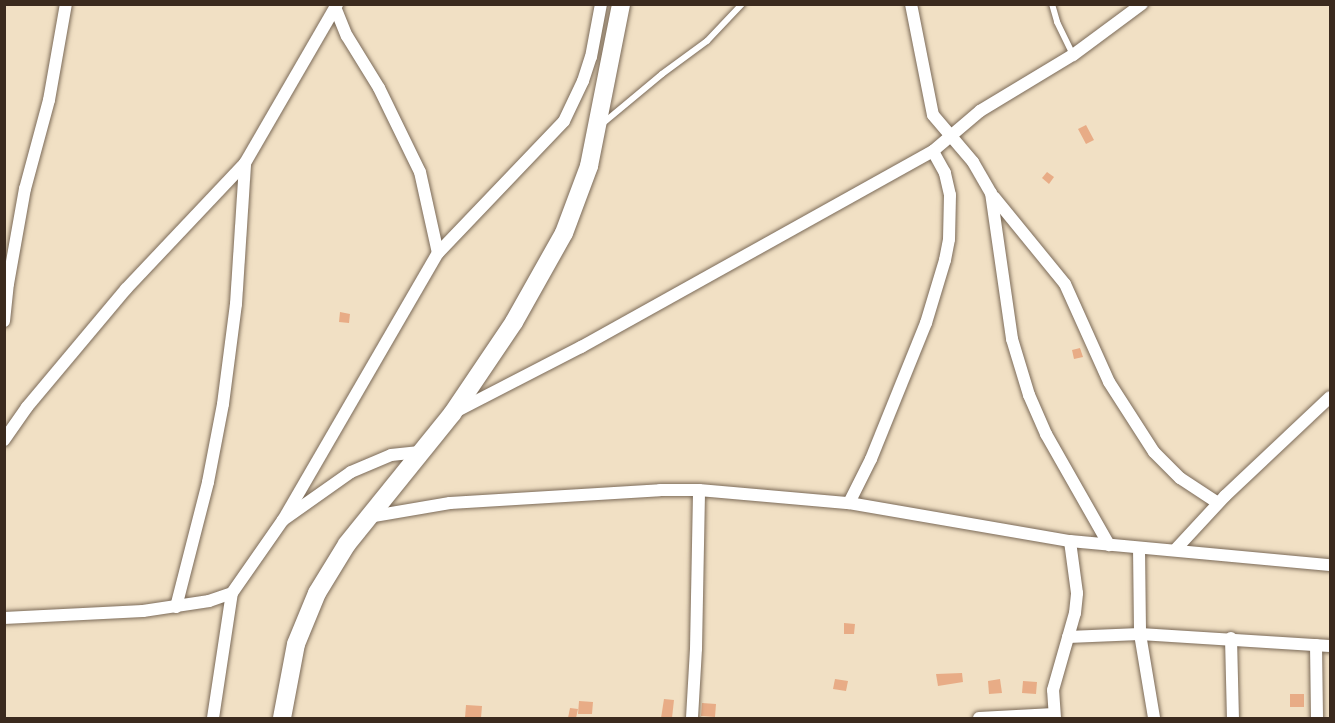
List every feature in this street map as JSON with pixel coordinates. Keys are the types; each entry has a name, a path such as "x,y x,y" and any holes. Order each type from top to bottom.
{"main road":[{"path":"282,718 296,644 317,594 347,544 452,414 514,322 554,253 584,185 598,128 621,4"}],"street":[{"path":"4,321 8,284 25,189 49,100 66,4"},
{"path":"213,718 232,593 283,520 438,253 564,121 575,103 589,65 601,4"},
{"path":"911,4 933,115 973,162 990,193 1065,284 1109,382 1154,452 1180,478 1218,503"},
{"path":"452,414 581,346 933,151 1008,92 1073,55 1142,4"},
{"path":"336,6 347,36 379,88 420,172 438,253"},
{"path":"4,440 27,407 126,289 245,163 336,6"},
{"path":"849,503 871,459 906,374 926,323 945,260 949,239 950,195 945,173 933,151"},
{"path":"176,607 208,482 223,404 236,304 245,163"},
{"path":"990,193 1012,339 1025,383 1046,434 1109,545"},
{"path":"1175,550 1218,503 1330,397"},
{"path":"283,520 351,472 391,455 422,452"},
{"path":"368,517 450,504 660,490 699,490 849,503 1070,541 1330,565"},
{"path":"692,718 696,649 699,490"},
{"path":"979,718 1055,716 1053,690 1075,613 1077,593 1070,541"},
{"path":"1139,548 1140,634 1154,718"},
{"path":"4,618 176,607 208,601 232,593"},
{"path":"1068,637 1140,634 1330,646"},
{"path":"1231,638 1233,718"},
{"path":"1316,645 1317,718"}],"lane":[{"path":"598,128 662,74 707,41 742,4"},
{"path":"1052,4 1057,22 1073,55"}],"building":[{"path":"1086,125 1094,140 1086,144 1078,129"},
{"path":"1047,172 1054,177 1049,184 1042,178"},
{"path":"340,312 350,314 349,323 339,322"},
{"path":"1080,348 1083,357 1074,359 1072,350"},
{"path":"844,623 855,624 854,634 844,634"},
{"path":"962,673 963,682 938,686 936,674"},
{"path":"835,679 848,681 846,691 833,689"},
{"path":"1000,679 1002,693 989,694 988,681"},
{"path":"1023,681 1037,682 1036,694 1022,693"},
{"path":"1290,694 1304,694 1304,707 1290,707"},
{"path":"664,699 674,700 672,718 661,718"},
{"path":"579,701 593,702 592,714 578,714"},
{"path":"702,703 716,704 715,717 701,716"},
{"path":"466,705 482,706 481,718 465,718"},
{"path":"570,708 578,709 576,718 568,718"}]}
